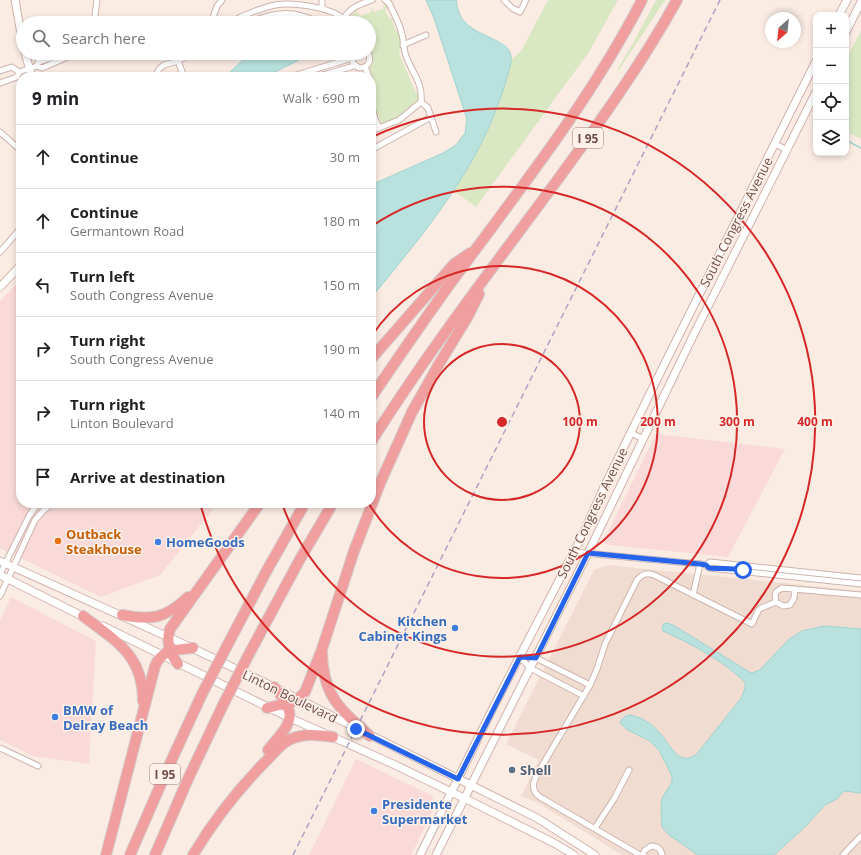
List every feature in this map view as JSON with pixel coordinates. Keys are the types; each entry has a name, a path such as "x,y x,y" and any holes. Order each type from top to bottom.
{"highway":[{"name":"I 95","path":"376,391 414,335 533,172 574,113 616,48 642,0"},
{"name":"I 95","path":"376,434 426,359 611,105 645,54 677,0"},
{"path":"376,353 454,264 477,248"},
{"path":"376,494 396,446 430,379 468,318 489,272"},
{"path":"106,855 154,670 166,654 170,629 256,508"},
{"name":"I 95","path":"130,855 202,694 266,572 303,508"},
{"name":"I 95","path":"155,855 188,779 223,705 293,572 330,508"},
{"path":"267,708 288,704 298,699 305,692 322,649 370,508"},
{"path":"122,616 145,619 160,616 178,606 202,585"},
{"path":"83,616 116,640 128,654 137,669 140,679 143,697 143,712"},
{"path":"166,654 193,648"},
{"path":"322,649 323,672 329,692 343,711 370,736"},
{"path":"166,654 178,664"},
{"path":"250,777 266,753 287,727 290,718 288,704 274,687"},
{"path":"193,855 233,797 279,747 291,739 301,736 309,735 333,737"}],"main road":[{"path":"15,0 18,16"},
{"path":"841,12 847,0"},
{"path":"849,26 861,2"},
{"path":"27,60 30,72"},
{"name":"South Congress Avenue","path":"420,855 573,552 666,361 813,67"},
{"name":"South Congress Avenue","path":"436,855 536,658 588,553 642,438 813,98"},
{"path":"0,287 16,270"},
{"name":"Linton Boulevard","path":"3,562 168,636 274,687 546,823 595,855"},
{"path":"0,575 83,616 166,654"},
{"name":"Linton Boulevard","path":"178,664 267,708 465,798 554,843 574,855"}],"street":[{"path":"95,16 97,0"},
{"path":"213,16 217,6 222,0"},
{"path":"322,0 322,8"},
{"path":"348,16 353,7 372,0"},
{"path":"376,129 399,120 421,102 422,93 420,85 406,57 402,32 389,3 385,0"},
{"path":"504,0 512,8 520,12 526,0"},
{"path":"242,16 277,5 322,8 333,12 338,16"},
{"path":"273,16 281,14 304,16"},
{"path":"403,45 426,35"},
{"path":"37,66 38,62 44,60"},
{"path":"0,71 12,67 19,72 37,66 42,68 61,60"},
{"path":"304,72 339,60"},
{"path":"353,60 354,66"},
{"path":"333,72 354,66 360,68 365,67 370,60"},
{"path":"158,72 164,65 178,61 182,72"},
{"path":"365,67 367,72"},
{"path":"0,83 16,77"},
{"path":"421,102 428,108 436,132"},
{"path":"376,147 431,117"},
{"path":"376,124 379,128"},
{"path":"0,132 16,146"},
{"path":"775,144 787,150"},
{"path":"0,252 16,234"},
{"path":"631,433 642,438"},
{"path":"0,575 3,562 28,516 34,508"},
{"path":"0,596 35,520 47,508"},
{"path":"573,552 700,564 706,565 709,568 723,570 861,583"},
{"path":"706,565 710,562 861,578"},
{"path":"693,595 700,564"},
{"path":"723,570 728,568 745,570 747,569 747,566"},
{"path":"662,855 658,848 651,846 644,851 642,855 540,797 533,788 534,780 590,685 605,644 640,577 646,574 654,575 752,624 759,609 776,602"},
{"path":"776,602 776,592 782,588 795,588 861,596"},
{"path":"776,602 783,606 790,605 794,598 795,588"},
{"path":"520,657 536,658 590,685"},
{"path":"520,657 530,668 584,696"},
{"path":"0,748 38,766"},
{"path":"595,828 614,799 629,770"},
{"path":"843,855 861,836"}],"shaded area":[{"path":"16,284 16,508 214,508 160,575 101,597 0,548 0,301"},
{"path":"656,434 785,449 728,557 610,545 604,543 604,540"},
{"path":"608,565 861,591 861,855 622,855 540,804 521,796 539,760 506,744 594,570"},
{"path":"11,597 96,641 89,764 33,756 0,740 0,620"},
{"path":"356,759 431,795 436,804 411,855 309,855"}],"green space":[{"path":"548,0 618,0 589,52 476,207 454,191 482,143 498,107 511,60 521,51"},
{"path":"656,0 665,0 617,73 619,67"},
{"path":"386,4 389,7 385,10 390,19 393,17 395,19 392,21 397,32 400,32 402,48 399,49 400,56 416,93 420,92 419,101 397,119 387,123 382,123 378,117 376,110 376,72 370,72 369,68 373,60 376,60 376,16 360,16 371,12 371,8 374,12 383,9 383,5"},
{"path":"357,11 360,16 352,16 352,15"},
{"path":"861,30 861,139 849,133 849,54"}],"water":[{"path":"426,0 456,0 459,13 465,23 507,47 511,56 511,63 495,114 482,143 449,197 431,223 376,292 376,183 443,153 456,145 465,133 467,119 434,18"},
{"path":"243,60 298,60 276,72 230,72"},
{"path":"667,623 673,625 751,673 760,670 789,639 802,631 824,626 861,629 861,793 844,791 837,799 825,805 805,827 774,855 698,855 669,835 662,827 661,809 662,798 672,782 672,776 659,750 650,741 626,729 620,723 623,718 629,715 649,723 663,737 674,752 684,758 689,758 696,755 742,697 745,682 727,667 706,653 663,631 663,624"}],"waterway":[{"path":"849,142 861,148"}],"railway":[{"path":"293,855 720,0"}],"place":[{"name":"Outback Steakhouse","path":"58,541"},
{"name":"HomeGoods","path":"158,542"},
{"name":"Kitchen Cabinet Kings","path":"455,628"},
{"name":"BMW of Delray Beach","path":"55,717"},
{"name":"Shell","path":"512,770"},
{"name":"Presidente Supermarket","path":"374,811"}],"route":[{"path":"356,729 458,779 520,657 536,658 588,553 700,564 706,565 709,568 723,570 728,568 743,570"}]}
